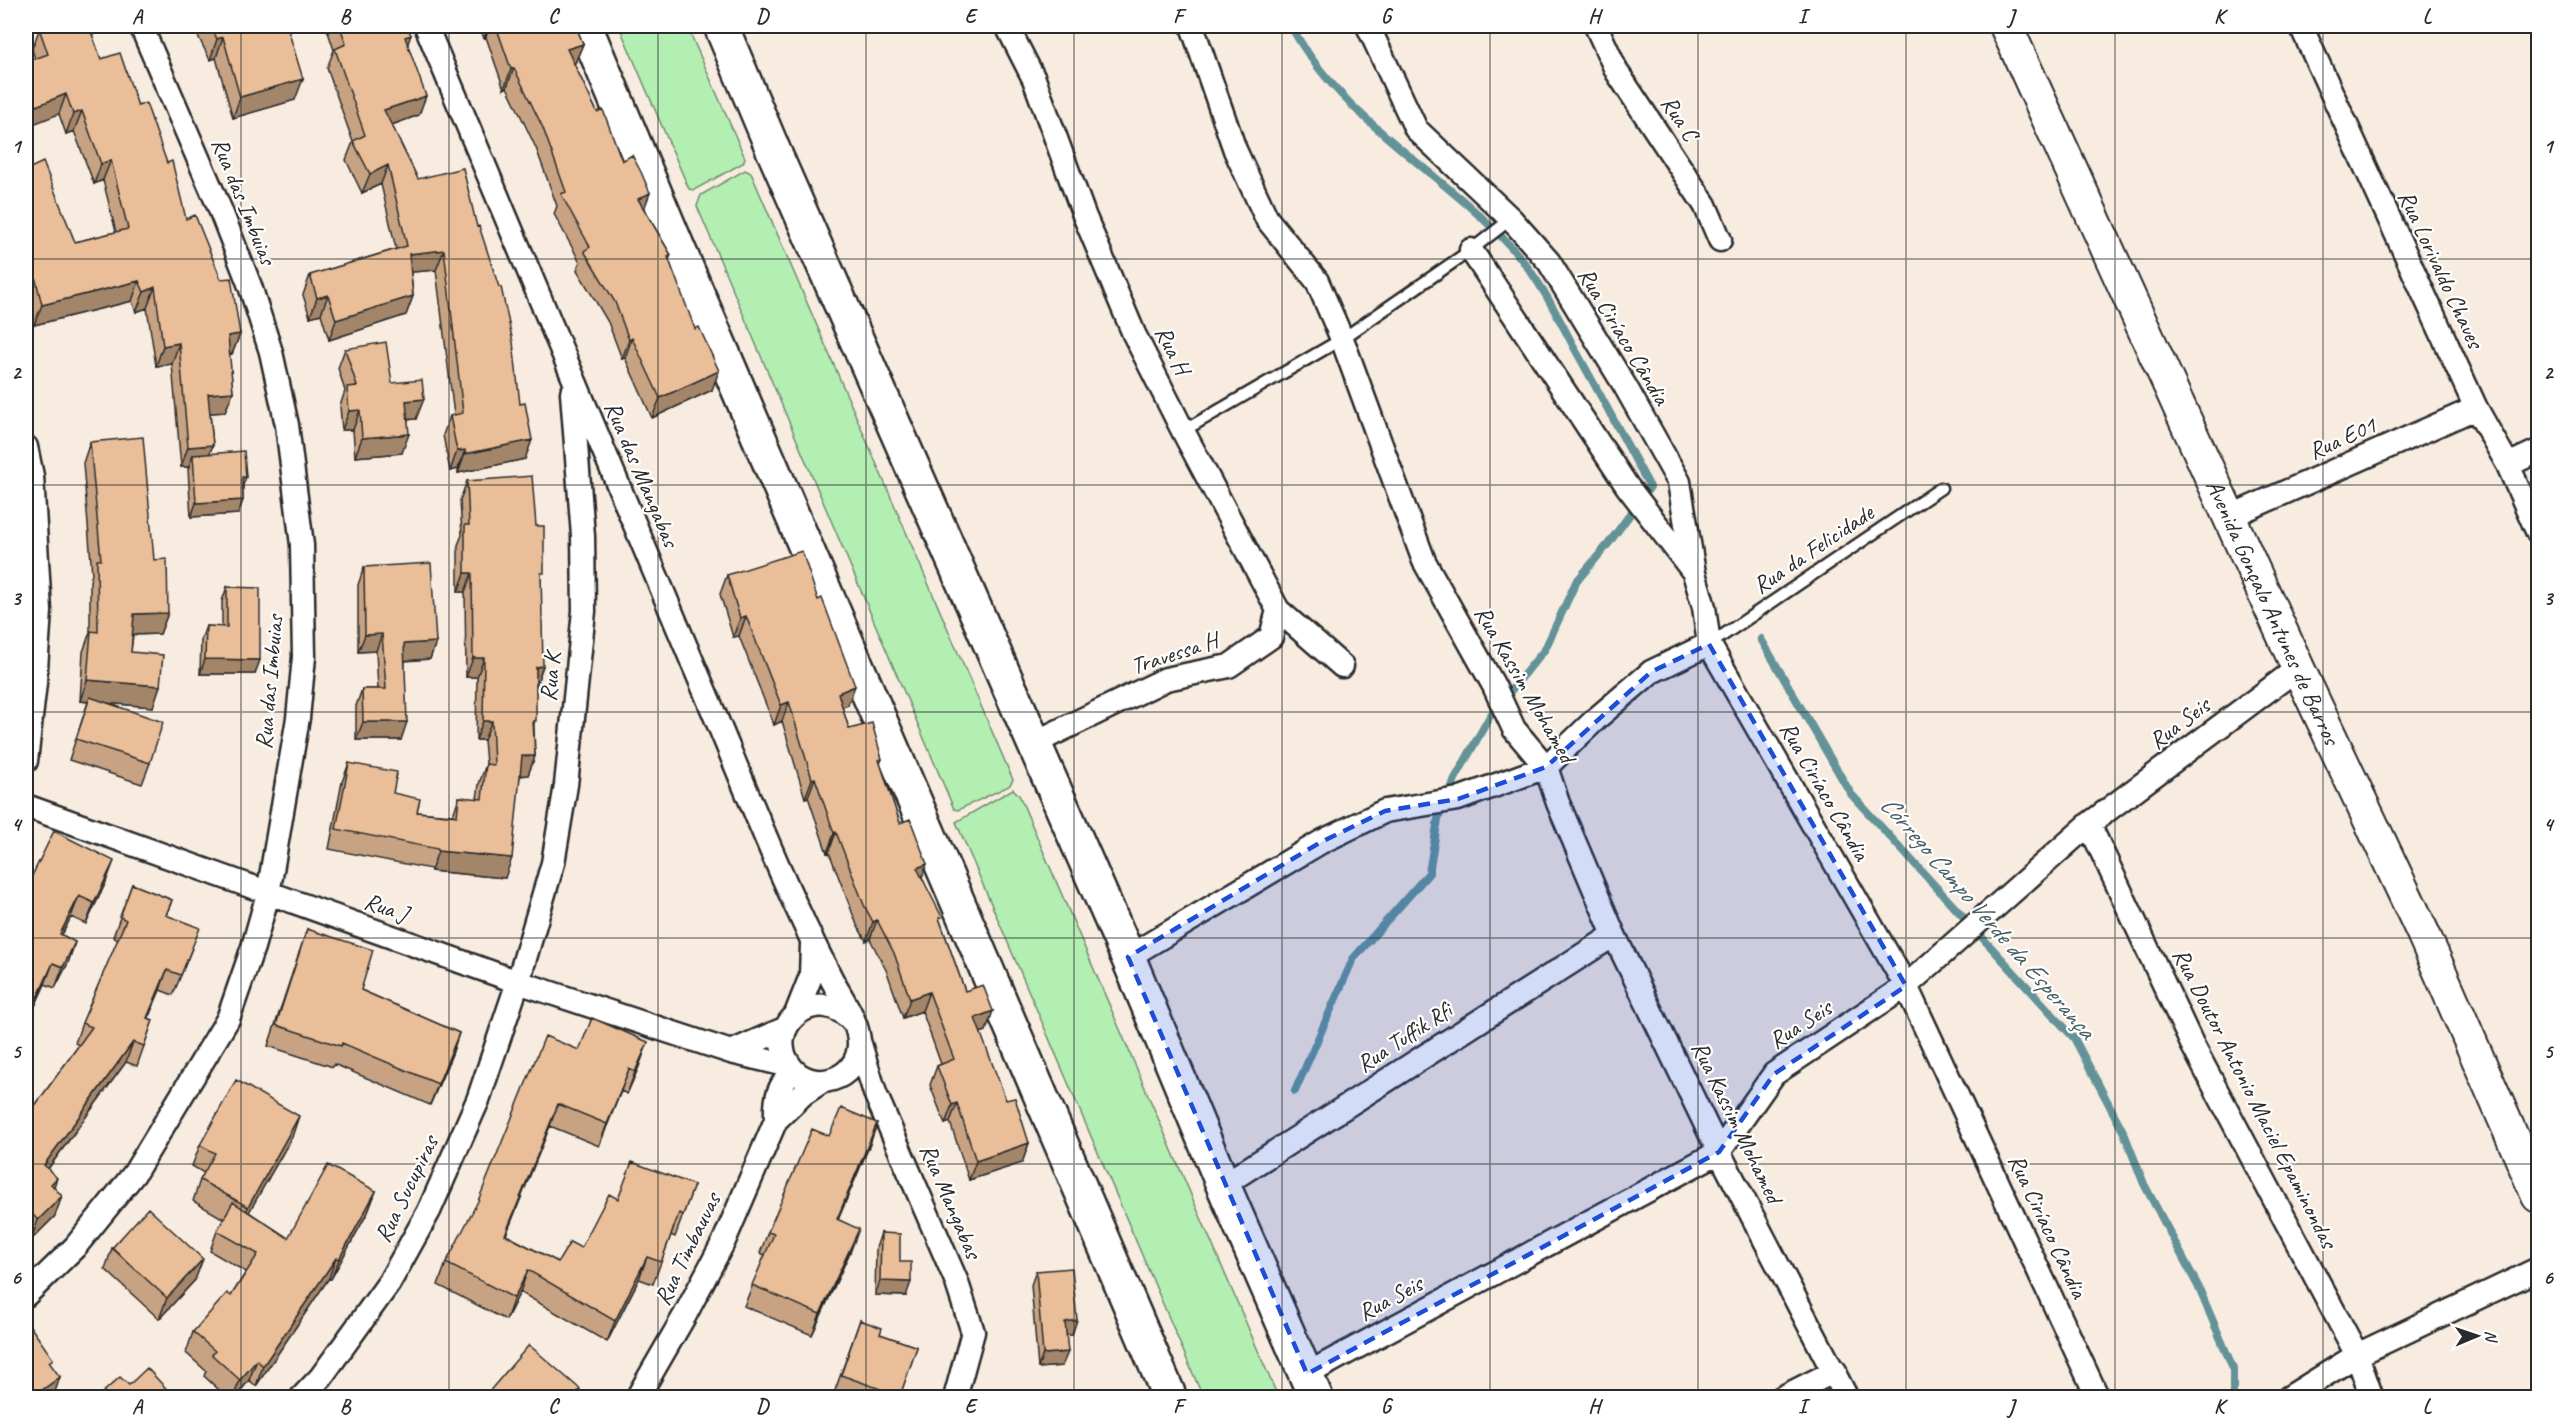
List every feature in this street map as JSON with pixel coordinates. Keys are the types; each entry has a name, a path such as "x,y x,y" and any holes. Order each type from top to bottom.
{"main road":[{"path":"585,26 1170,1398"},
{"path":"721,26 1032,744 1128,957 1223,1185 1311,1386"},
{"name":"Avenida Gonçalo Antunes de Barros","path":"2006,26 2298,668 2423,933 2538,1196"}],"street":[{"name":"Rua das Imbuias","path":"26,1295 75,1247 134,1174 228,1019 253,947 268,894 298,718 304,657 302,545 287,425 271,352 250,286 220,209 141,26"},
{"name":"Rua das Mangabas","path":"426,26 812,942 857,1034"},
{"name":"Rua H","path":"1007,26 1034,79 1084,215 1134,334 1183,431 1278,610 1342,666"},
{"name":"Rua Kassim Mohamed","path":"1192,26 1234,150 1267,219 1317,281 1342,339 1424,561 1494,686 1514,729 1546,767 1558,803 1614,935 1719,1152 1835,1371 1847,1398"},
{"name":"Rua Ciríaco Cândia","path":"1368,26 1416,129 1510,220 1549,262 1625,386 1679,482 1694,573 1704,607 1709,644 1906,986 2098,1398"},
{"name":"Rua C","path":"1596,26 1617,72 1705,206 1720,240"},
{"name":"Rua Lorivaldo Chaves","path":"2301,26 2476,408 2508,465 2538,533"},
{"path":"1471,250 1627,486 1694,573"},
{"name":"Rua K","path":"518,982 555,852 566,785 584,611 583,536 571,372"},
{"name":"Rua E01","path":"2229,516 2476,408"},
{"path":"26,447 32,476 40,611 26,760"},
{"path":"2508,465 2538,451"},
{"name":"Travessa H","path":"1032,744 1166,679 1230,666 1271,637 1278,610"},
{"path":"1128,957 1321,842 1385,811 1458,798 1546,767 1597,718 1651,672 1709,644"},
{"name":"Rua Seis","path":"1311,1386 1719,1152 1774,1074 1906,986 2089,824 2298,668"},
{"name":"Rua J","path":"26,806 518,982 731,1052 791,1068"},
{"name":"Rua Doutor Antonio Maciel Epaminondas","path":"2089,824 2193,1046 2357,1355 2372,1398"},
{"name":"Rua Tuffik Rfi","path":"1223,1185 1614,935"},
{"path":"812,942 811,976 783,1040 784,1054 791,1068 806,1079 850,1082 875,1093"},
{"name":"Rua Sucupiras","path":"301,1398 321,1377 389,1282 429,1211 478,1100 518,982"},
{"path":"731,1052 791,1021 808,1007 828,1006 846,1014 857,1034 857,1059 848,1071 803,1094 776,1120"},
{"name":"Rua Mangabas","path":"857,1034 875,1093 956,1280 973,1332 955,1398"},
{"path":"776,1120 776,1099 791,1068"},
{"name":"Rua Timbauvas","path":"637,1398 724,1241 776,1120"},
{"path":"2288,1398 2357,1355 2538,1269"},
{"path":"1780,1398 1835,1371"}],"lane":[{"path":"1183,431 1342,339 1471,250 1510,220"},
{"name":"Rua da Felicidade","path":"1709,644 1941,488"}],"highlighted area":[{"path":"1709,644 1906,986 1774,1074 1719,1152 1307,1374 1128,957 1321,842 1385,811 1458,799 1546,767 1651,672"}],"green space":[{"path":"619,26 687,26 745,158 743,163 694,190 689,189"},
{"path":"745,170 751,173 1013,780 1009,786 958,810 954,809 697,206 701,195"},
{"path":"1013,789 1019,795 1278,1397 1203,1397 956,822"}],"building":[{"path":"89,26 101,59 120,53 138,106 146,103 167,163 172,161 186,219 195,215 221,279 231,278 240,334 228,336 233,392 208,394 213,445 188,447 179,343 163,346 155,287 144,292 139,281 42,305 26,239 26,170 43,162 75,242 128,229 111,160 101,164 82,111 73,114 66,94 26,110 26,62 48,54 39,28"},
{"path":"211,26 287,26 303,79 240,97 223,37 217,39"},
{"path":"340,26 407,26 411,35 405,37 426,96 384,110 418,179 463,168 477,227 479,226 499,287 501,287 513,342 520,404 525,403 532,440 465,454 465,450 457,451 450,416 463,413 444,250 409,254 413,296 336,320 328,295 317,298 310,275 407,246 388,165 370,174 353,141 365,135 335,49 346,44"},
{"path":"496,26 576,26 583,44 567,49 597,112 603,110 622,161 632,155 641,172 650,193 638,199 671,255 668,257 695,329 699,327 719,371 660,398 632,338 629,340 615,302 584,251 590,247 561,194 566,192 543,128 514,68 511,69"},
{"path":"386,342 392,383 422,380 424,399 406,401 409,434 362,438 360,410 349,411 347,387 357,386 345,349"},
{"path":"143,437 154,560 167,559 168,613 134,614 131,652 163,655 160,686 87,680 91,631 98,632 97,560 101,560 90,442"},
{"path":"244,451 246,477 242,477 243,500 196,503 193,455"},
{"path":"532,476 536,526 544,526 544,573 541,573 543,666 536,667 536,721 533,721 535,756 522,756 512,858 438,851 438,849 336,829 349,763 397,772 393,793 420,799 417,812 457,816 459,797 482,799 486,764 494,765 492,721 483,721 484,658 473,658 472,573 465,573 465,525 469,525 467,481"},
{"path":"802,551 818,600 822,598 855,686 838,693 849,729 872,723 882,759 879,760 900,823 910,819 927,864 917,868 942,917 939,918 965,991 983,985 993,1011 975,1018 1006,1100 1015,1098 1029,1143 976,1161 957,1103 952,1105 937,1066 954,1059 929,992 910,999 894,953 877,920 873,922 864,905 836,832 834,833 815,778 812,779 789,702 781,705 746,616 740,618 727,575"},
{"path":"431,563 436,642 404,644 407,722 363,722 362,689 386,689 382,634 365,635 364,567"},
{"path":"227,587 260,588 260,660 205,659 206,626 227,627"},
{"path":"90,697 163,722 150,763 76,739"},
{"path":"54,831 114,861 94,903 79,896 60,934 75,942 63,967 53,963 38,996 26,990 26,888"},
{"path":"132,884 172,900 166,915 200,928 181,975 167,970 147,1018 153,1020 144,1046 133,1042 44,1165 57,1178 51,1184 62,1196 38,1220 26,1208 26,1118 92,1027 82,1023 126,920 120,917"},
{"path":"307,929 373,950 361,990 459,1033 438,1084 342,1043 341,1046 276,1025"},
{"path":"592,1018 648,1042 635,1072 629,1069 607,1124 558,1104 505,1235 558,1262 570,1242 581,1248 609,1194 618,1199 632,1162 694,1185 683,1215 679,1213 661,1262 647,1257 615,1321 528,1270 514,1298 446,1263 478,1201 545,1036 579,1050"},
{"path":"236,1080 299,1116 248,1207 200,1180 215,1153 200,1145"},
{"path":"841,1108 877,1123 837,1219 859,1229 820,1314 752,1285 774,1234 768,1232 812,1129 829,1136"},
{"path":"328,1165 376,1191 339,1259 336,1258 263,1366 257,1360 240,1380 212,1355 215,1351 193,1332 227,1293 231,1296 258,1254 217,1231 233,1202 288,1238"},
{"path":"148,1208 203,1259 167,1298 112,1248"},
{"path":"881,1233 900,1234 900,1262 911,1262 911,1282 880,1281"},
{"path":"1072,1268 1077,1320 1065,1322 1068,1352 1043,1354 1036,1271"},
{"path":"860,1320 882,1328 880,1334 917,1347 900,1396 841,1375"},
{"path":"30,1326 53,1359 49,1362 60,1377 31,1398 26,1398 26,1329"},
{"path":"529,1345 580,1389 572,1398 482,1398 487,1394"},
{"path":"147,1368 175,1398 100,1398 99,1396 120,1377 129,1385"}],"waterway":[{"path":"1291,26 1313,60 1337,90 1394,144 1484,219 1521,259 1554,310 1650,487 1609,543 1576,582 1545,649 1490,716 1456,777 1438,819 1429,873 1353,959 1295,1091"},
{"name":"Córrego Campo Verde da Esperança","path":"1761,639 1851,794 2074,1038 2124,1133 2144,1184 2198,1286 2233,1368 2233,1398"}]}
